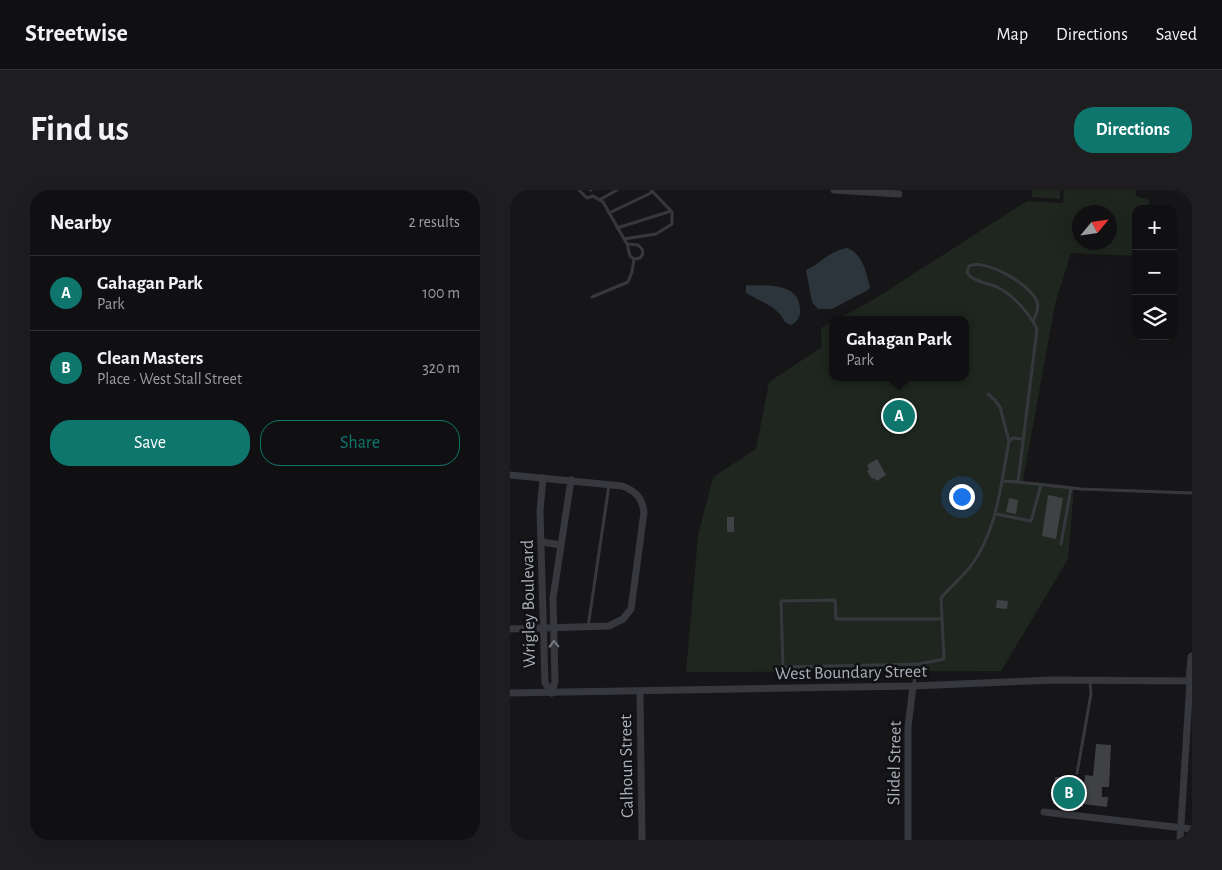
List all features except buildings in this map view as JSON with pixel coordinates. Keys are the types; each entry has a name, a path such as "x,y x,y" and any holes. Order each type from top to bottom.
{"street":[{"path":"834,190 899,194"},
{"path":"510,475 622,486 629,488 640,497 644,512 631,609 623,619 609,626 510,629"},
{"name":"Wrigley Boulevard","path":"543,478 540,510 542,628 545,683 552,693"},
{"name":"Wrigley Boulevard","path":"552,693 555,681 553,598 571,480"},
{"path":"542,542 561,545"},
{"path":"1180,840 1192,657"},
{"name":"West Boundary Street","path":"510,693 913,686 1054,680 1191,681"},
{"name":"Slidel Street","path":"908,840 908,727 913,686"},
{"name":"Calhoun Street","path":"640,692 642,840"},
{"path":"1044,812 1192,829"}],"lane":[{"path":"579,190 587,198 594,196"},
{"path":"590,190 594,196 601,200 624,239 630,256 634,259"},
{"path":"601,200 618,190"},
{"path":"609,213 652,191 672,211 672,224 656,234 624,239"},
{"path":"617,228 672,211"},
{"path":"626,244 638,244 642,249 643,254 640,258 634,259"},
{"path":"592,297 628,282 634,259"},
{"path":"1018,482 1037,329 1020,305 999,288 971,277 967,272 968,266 974,263 983,265 998,270 1019,282 1031,293 1037,302 1038,312 1033,321"},
{"path":"942,619 836,619 835,600 781,601 783,667 919,664 944,659 942,598 973,564 996,514 1009,441 1000,407 988,394"},
{"path":"1009,441 1013,438 1022,439"},
{"path":"1002,481 1071,488 1192,493"},
{"path":"588,627 609,484"},
{"path":"996,514 1032,521 1041,485"},
{"path":"1060,544 1071,488"},
{"path":"913,686 919,664"},
{"path":"1076,773 1091,694 1090,680"}],"shaded area":[{"path":"1032,190 1060,190 1060,199 1032,197"},
{"path":"1064,190 1136,190 1136,196 1149,200 1149,205 1132,205 1132,256 1071,253 1055,304 1023,481 1074,486 1068,559 1001,671 686,672 698,536 713,477 756,449 769,382 822,347 821,328 829,323 829,381 969,381 969,316 843,316 876,298 1027,201 1063,203"},
{"path":"847,248 860,259 870,287 868,290 832,309 818,309 812,302 806,270 834,252"},
{"path":"746,285 772,286 788,290 798,300 800,314 798,318 791,325 785,322 772,307 746,293"}],"place":[{"name":"Gahagan Park","path":"899,416"},
{"name":"Clean Masters","path":"1069,793"}]}
